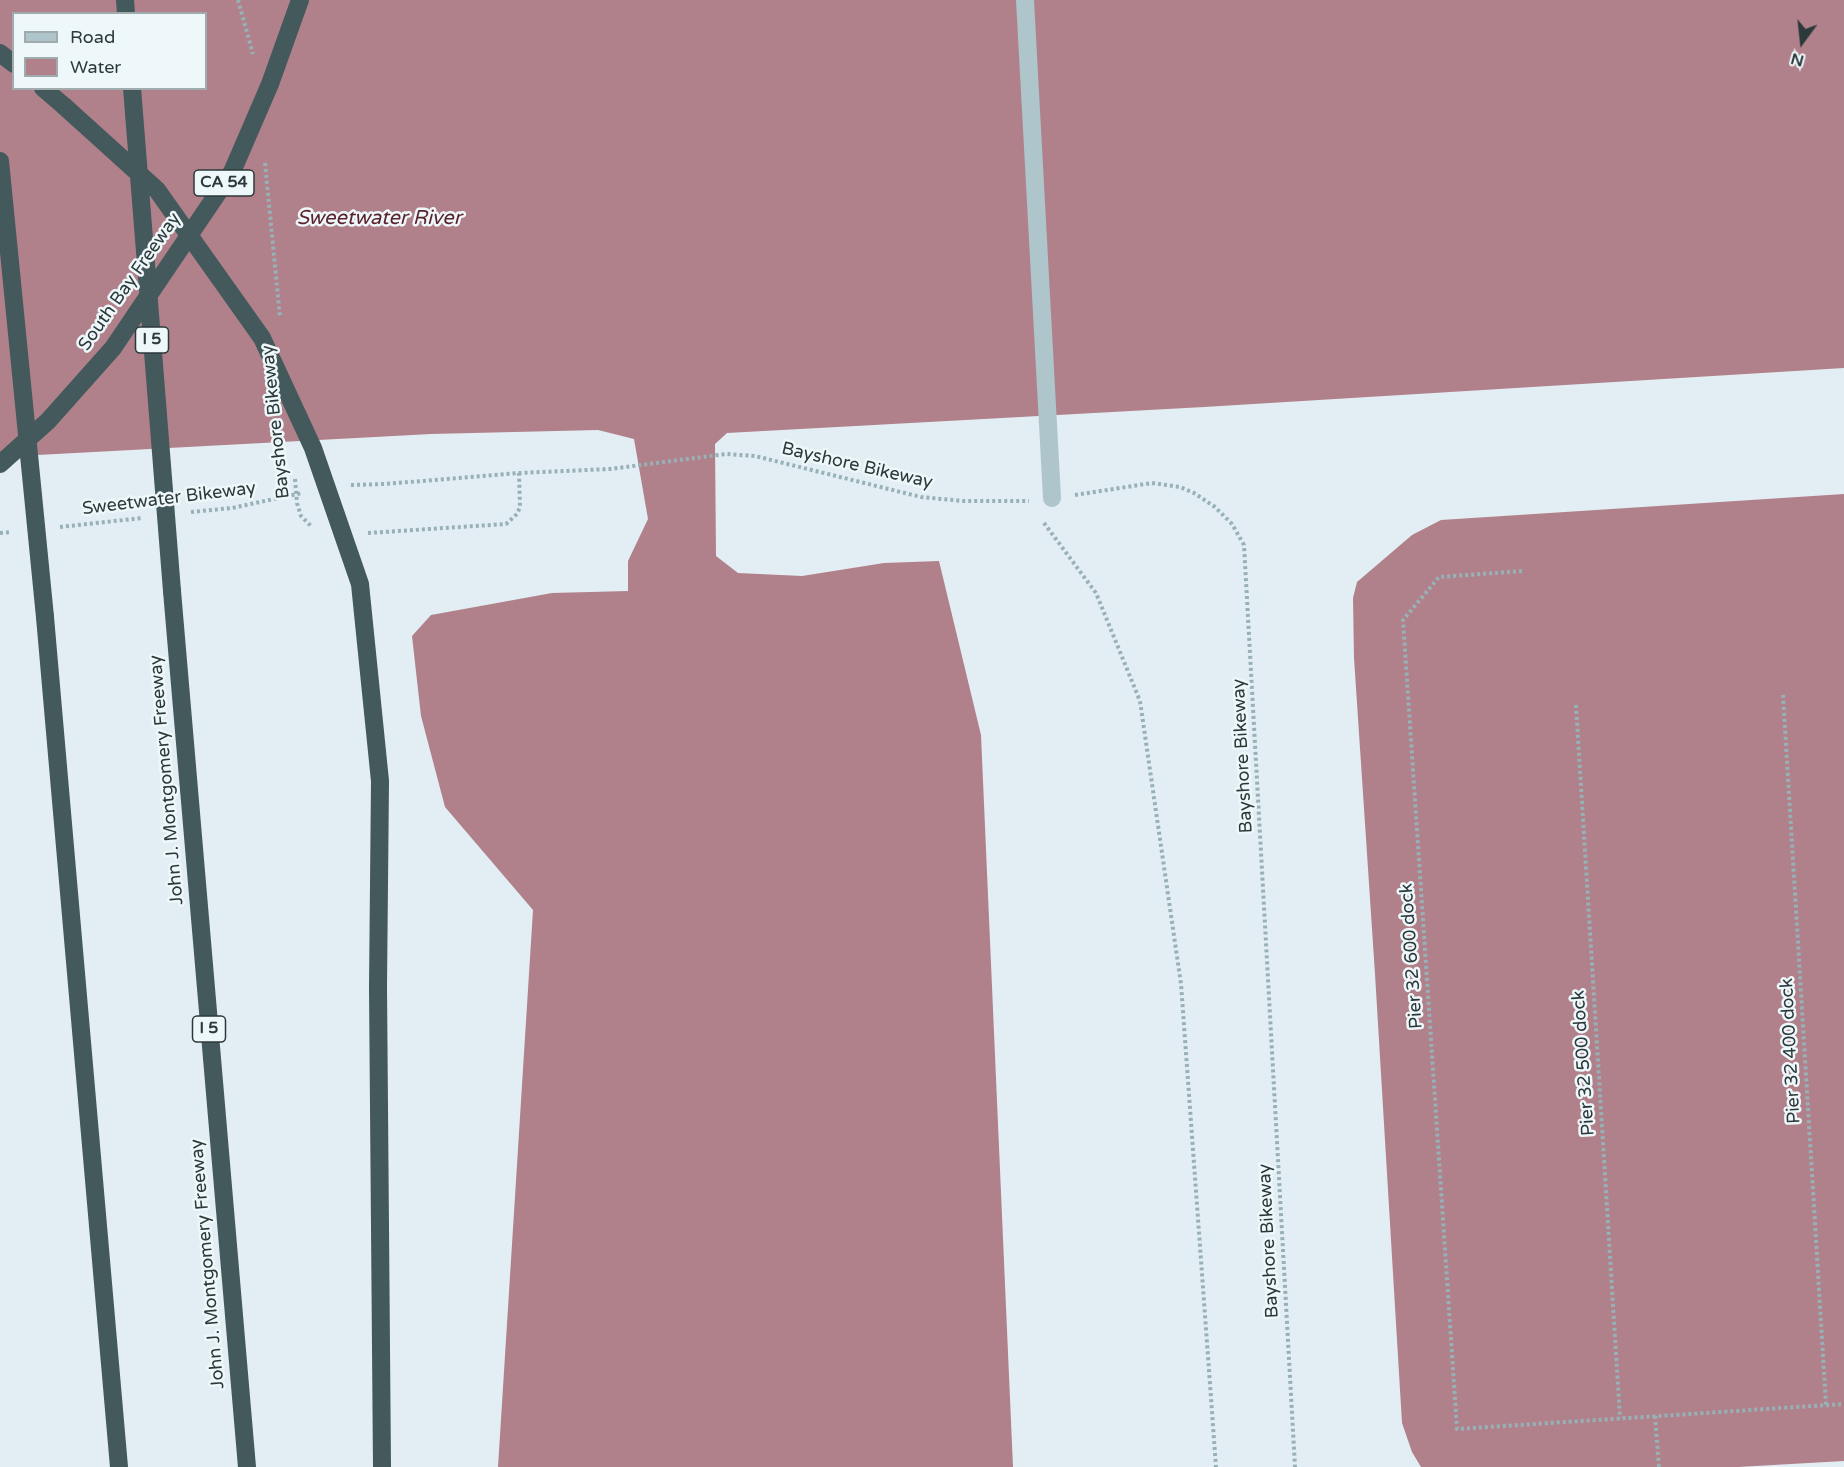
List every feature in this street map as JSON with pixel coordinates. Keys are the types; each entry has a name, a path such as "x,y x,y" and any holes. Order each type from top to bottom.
{"highway":[{"name":"South Bay Freeway","path":"0,464 48,421 113,348 232,172 270,84 300,0"},
{"path":"0,53 12,62"},
{"path":"45,90 157,190 262,338 313,448 360,584 380,781 378,987 382,1467"},
{"name":"John J. Montgomery Freeway","path":"132,90 172,591 247,1467"},
{"path":"0,161 45,617 119,1467"}],"lane":[{"path":"1025,0 1052,498"}],"path":[{"path":"238,0 253,56"},
{"name":"Bayshore Bikeway","path":"265,158 280,318"},
{"name":"Bayshore Bikeway","path":"519,474 610,469 726,454 755,456 921,497 963,501 1028,501 1142,484 1165,484 1180,487 1200,496 1232,524 1244,545 1295,1467"},
{"name":"Bayshore Bikeway","path":"294,469 297,503 301,516 316,529"},
{"path":"347,485 519,474 520,507 517,514 506,525 358,533"},
{"name":"Sweetwater Bikeway","path":"185,513 232,508 312,491"},
{"path":"1028,501 1034,510"},
{"name":"Sweetwater Bikeway","path":"58,527 150,517"},
{"path":"1041,519 1096,593 1140,701 1181,984 1216,1467"},
{"path":"0,533 12,532"},
{"name":"Pier 32 600 dock","path":"1522,571 1439,577 1403,620 1457,1429 1620,1418"},
{"name":"Pier 32 400 dock","path":"1783,695 1826,1405"},
{"name":"Pier 32 500 dock","path":"1576,705 1620,1418"},
{"path":"1620,1418 1844,1404"},
{"path":"1655,1416 1659,1467"}],"water":[{"name":"Sweetwater River","path":"0,0 1844,0 1844,368 727,433 715,444 716,556 738,573 802,576 884,563 939,561 981,735 1013,1467 498,1467 533,910 445,807 421,716 412,636 431,615 552,593 628,591 628,561 648,519 634,439 598,430 431,434 0,457"},
{"path":"1844,494 1844,1461 1738,1467 1421,1467 1412,1452 1402,1423 1354,658 1353,598 1357,582 1412,535 1441,520"}]}
